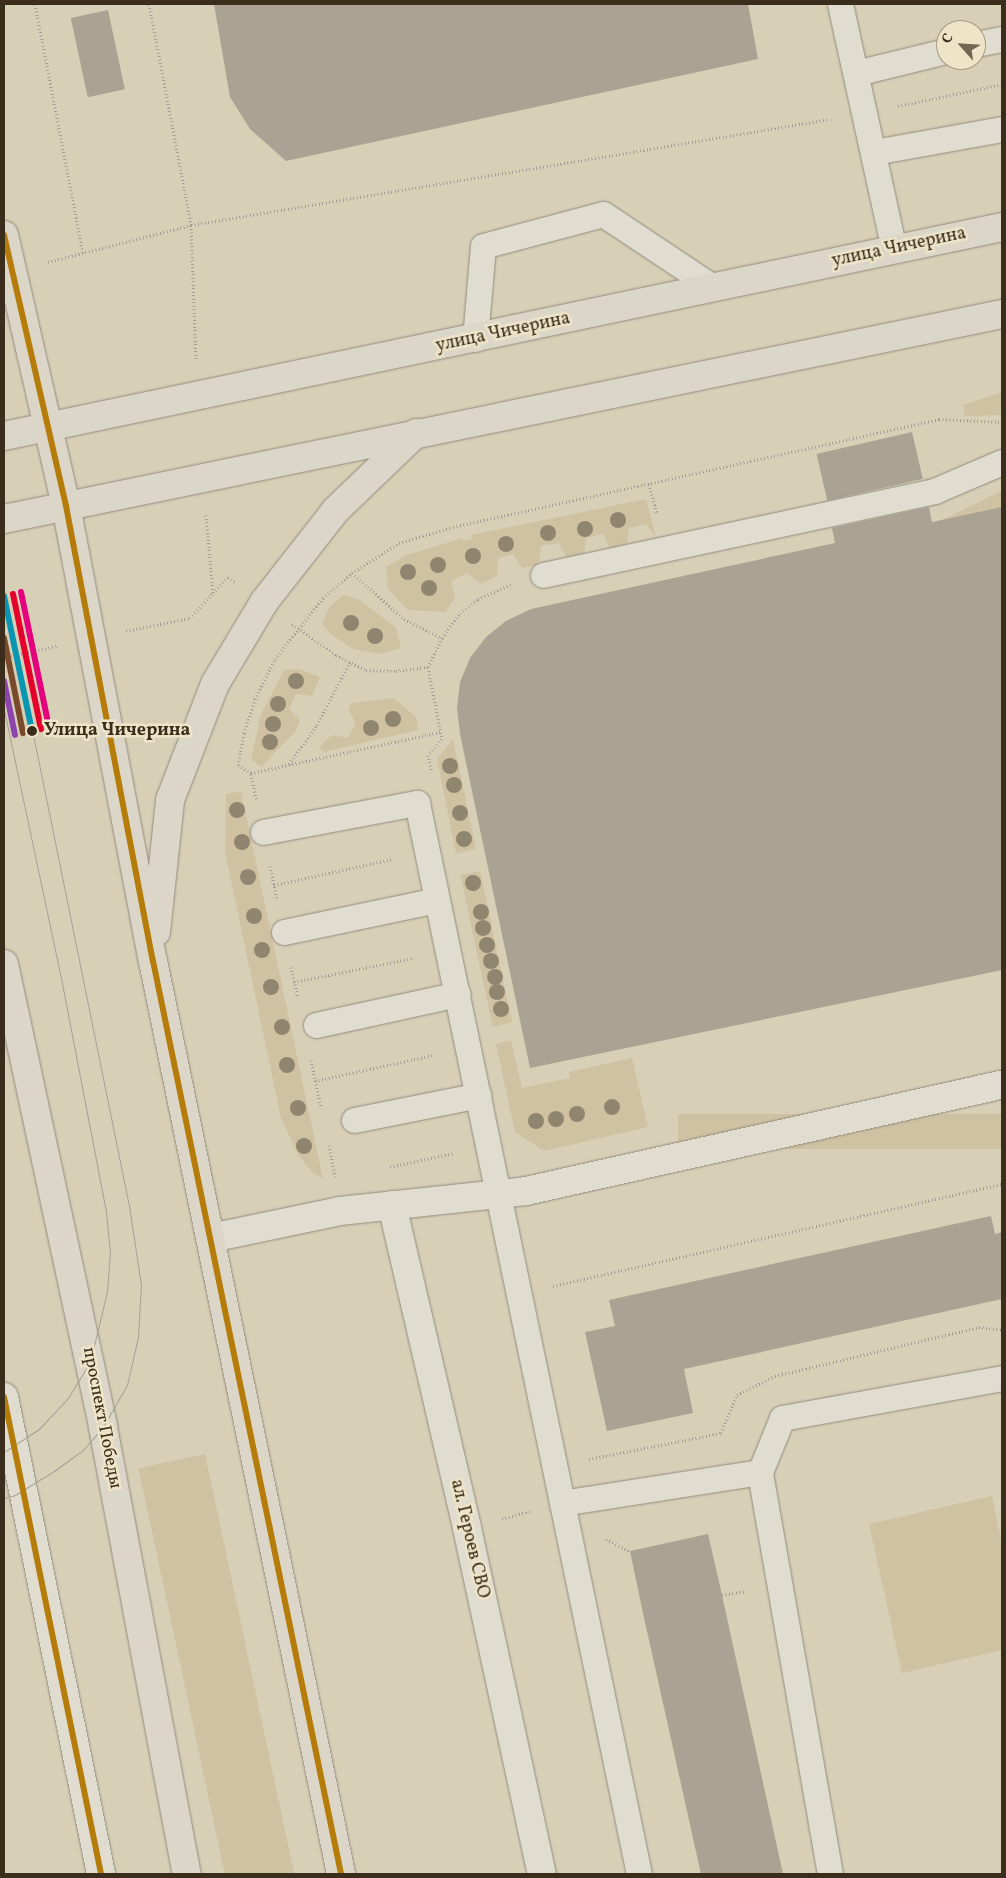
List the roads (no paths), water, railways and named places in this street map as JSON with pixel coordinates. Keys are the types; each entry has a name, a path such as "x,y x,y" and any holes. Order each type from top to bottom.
{"main road":[{"name":"улица Чичерина","path":"4,436 475,339 1002,227"},
{"path":"4,235 66,506 153,961 341,1874"},
{"path":"4,519 1002,314"},
{"path":"153,961 170,800 215,684 264,602 336,510 416,433"},
{"name":"проспект Победы","path":"4,964 103,1427 187,1874"}],"street":[{"path":"211,1238 340,1211 526,1190 1002,1084"},
{"name":"ал. Героев СВО","path":"392,1205 467,1528 542,1874"},
{"path":"4,1397 101,1874"}],"lane":[{"path":"840,4 894,249"},
{"path":"986,42 1002,39"},
{"path":"856,73 936,53"},
{"path":"874,152 1002,129"},
{"path":"475,339 483,246 603,214 713,287"},
{"path":"542,575 934,491 1002,462"},
{"path":"263,832 417,803 470,1048 639,1874"},
{"path":"284,932 437,900"},
{"path":"316,1025 458,994"},
{"path":"354,1120 479,1095"},
{"path":"830,1874 760,1472 782,1418 1002,1378"},
{"path":"562,1503 760,1472"}],"tram line":[{"path":"4,710 61,978 106,1212 110,1252 107,1292 90,1362 68,1398 39,1429 4,1452"},
{"path":"4,1498 15,1495 54,1471 83,1450 103,1427 127,1385 138,1337 141,1285 129,1206 32,731"}],"place":[{"name":"Улица Чичерина","path":"32,731"}]}
